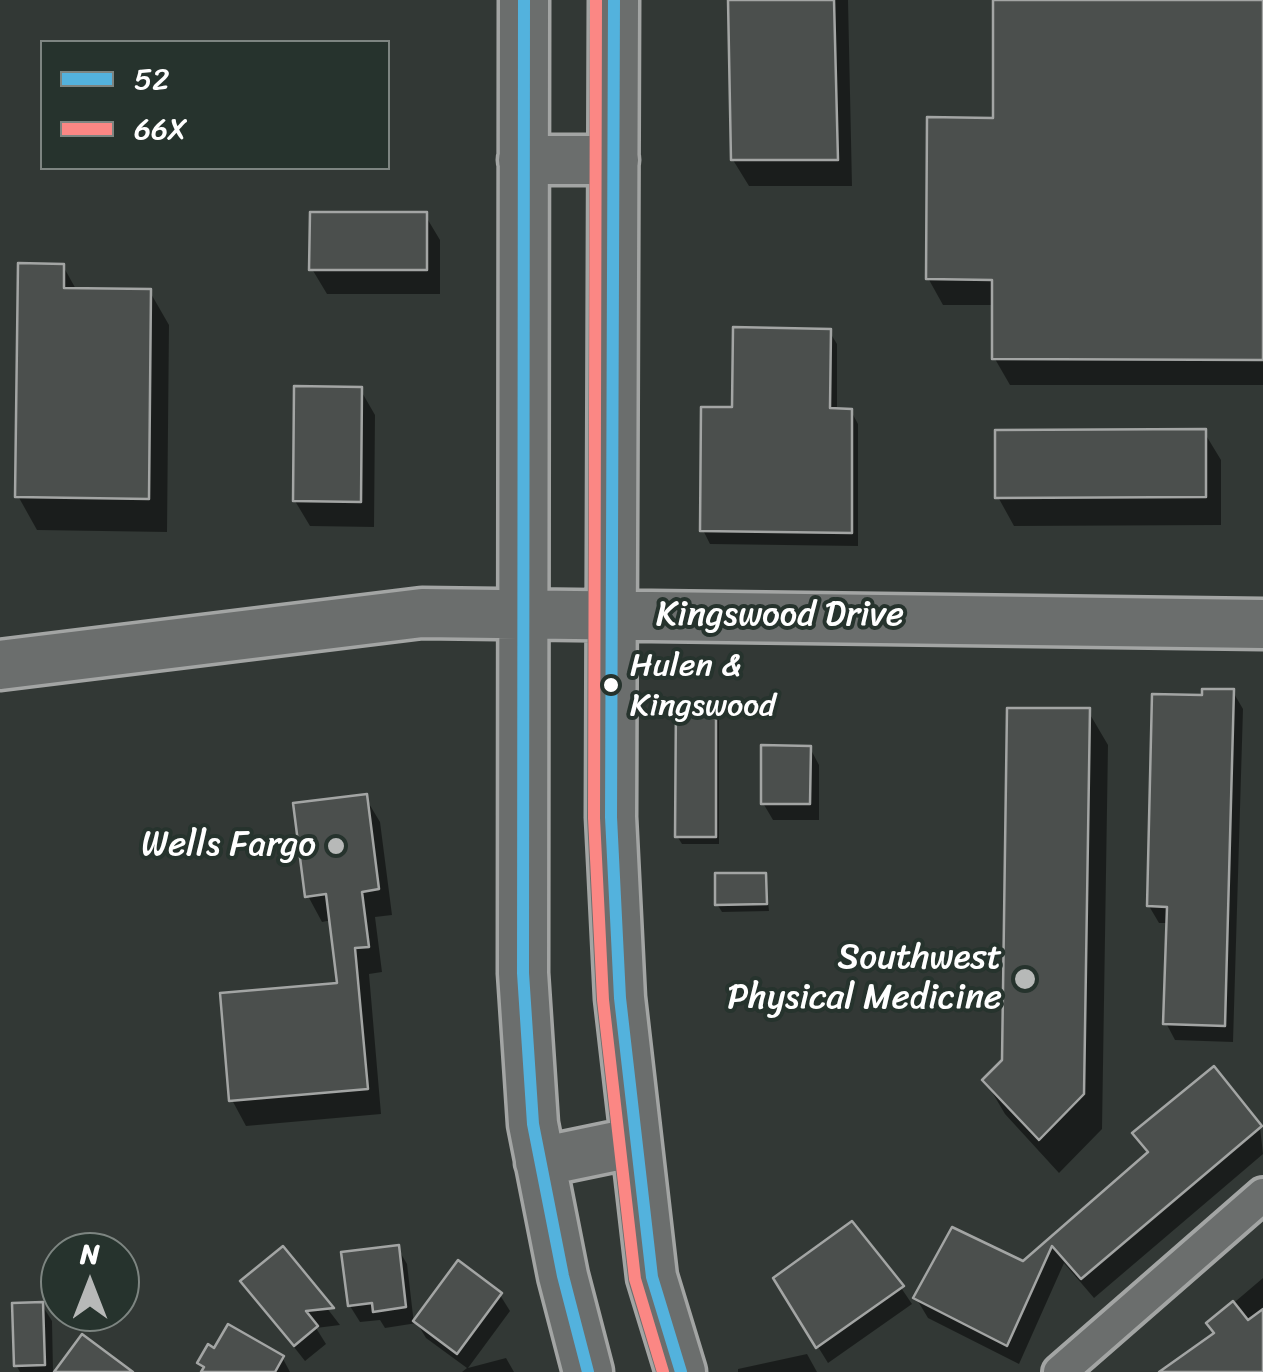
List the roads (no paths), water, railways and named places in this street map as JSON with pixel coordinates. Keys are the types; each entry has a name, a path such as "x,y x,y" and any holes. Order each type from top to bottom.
{"main road":[{"path":"524,0 523,973 540,1162 588,1372"},
{"path":"614,0 612,822 620,998 652,1277 681,1372"},
{"path":"523,160 614,160"},
{"name":"Kingswood Drive","path":"0,665 422,613 1263,624"},
{"path":"540,1162 636,1142"}],"street":[{"path":"1060,1372 1263,1195"}],"place":[{"name":"Hulen & Kingswood","path":"611,685"},
{"name":"Wells Fargo","path":"336,846"},
{"name":"Southwest Physical Medicine","path":"1025,979"}]}
